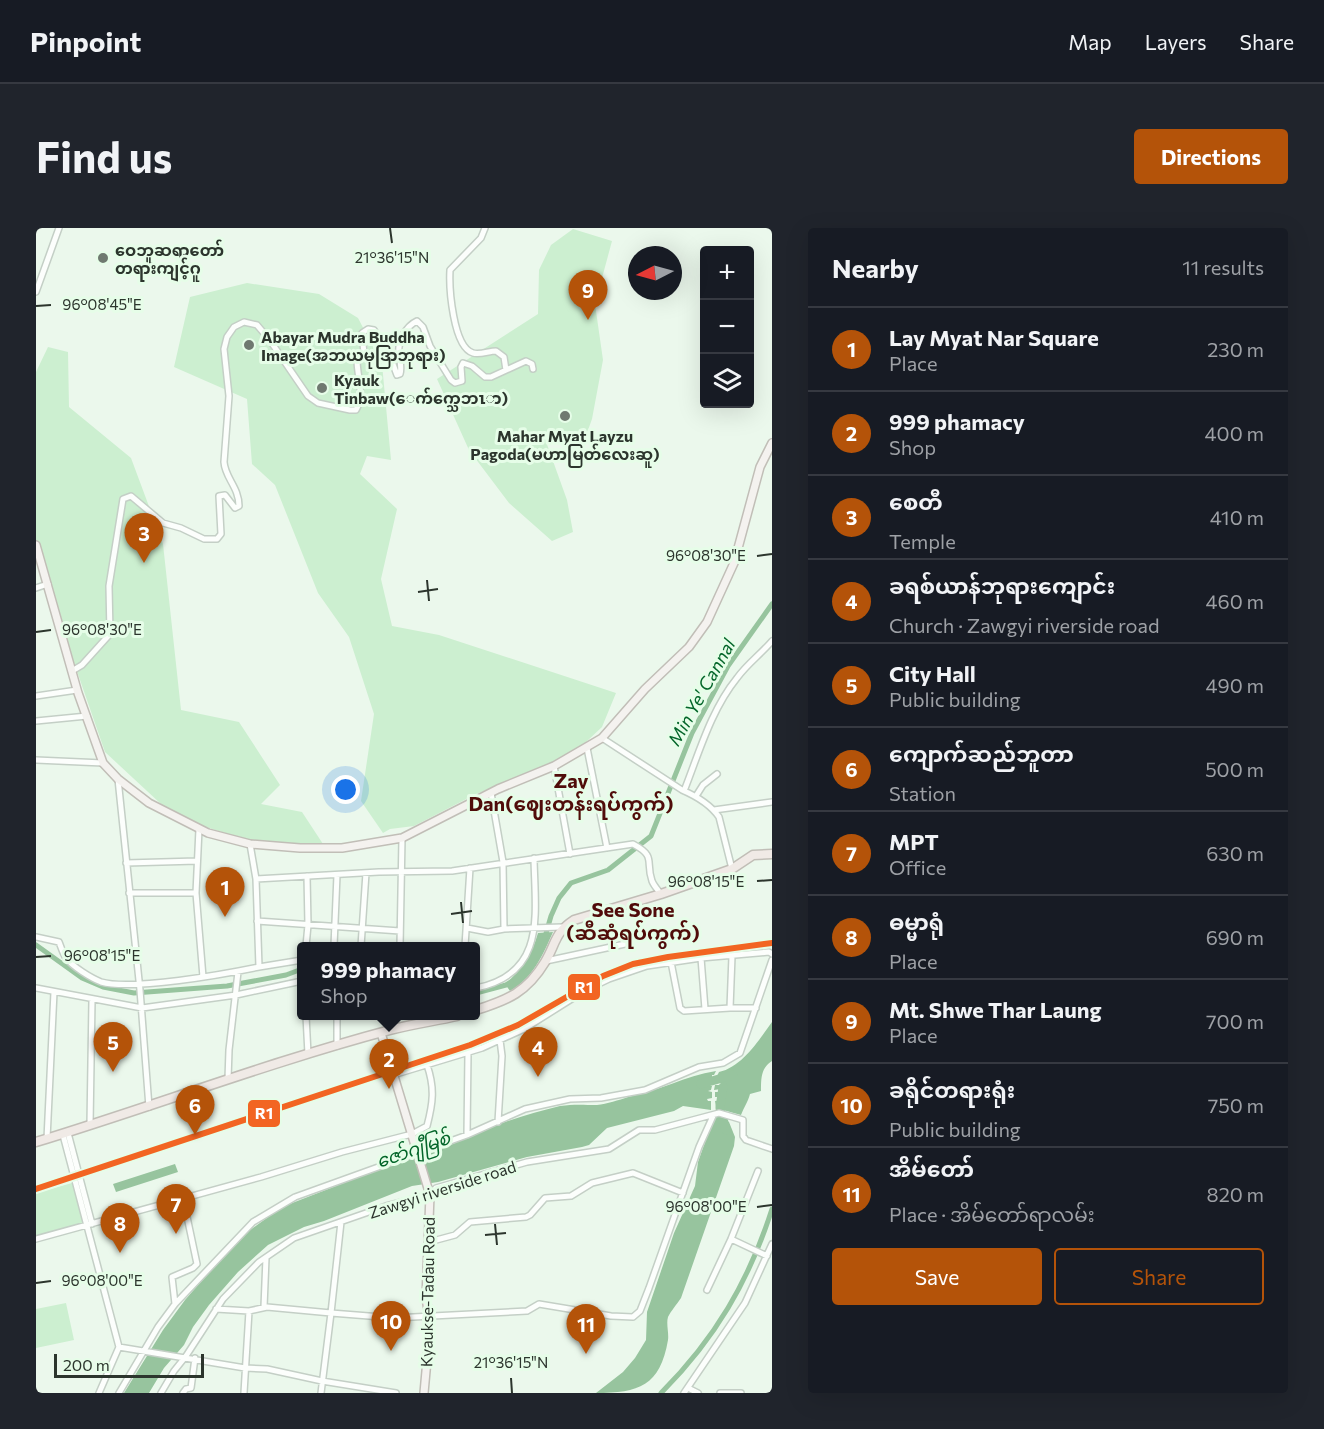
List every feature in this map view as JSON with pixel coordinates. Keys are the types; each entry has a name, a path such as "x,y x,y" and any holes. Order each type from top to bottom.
{"highway":[{"path":"480,1009 500,1003 528,985 546,961 559,927 574,920 661,894 732,869 753,855 772,854"},
{"path":"36,1142 308,1054 385,1031 438,1020"}],"main road":[{"path":"36,545 77,690 103,763 118,779 150,803 199,829 250,844 300,848 342,848 402,837 491,793 554,766 602,738 645,689 689,647 707,622 734,563 760,467 772,443"},
{"name":"Kyaukse-Tadau Road","path":"385,1031 393,1075 429,1193 426,1298 429,1317 424,1393"}],"street":[{"path":"36,292 59,228"},
{"path":"485,228 475,245 450,270 452,308 458,332 467,349 476,354 496,351 504,357 506,370"},
{"path":"72,671 82,665 110,634 109,586 123,499 130,496 163,523 209,540 217,539 221,534 219,496 225,495 233,506 238,508 239,506 235,485 225,471 224,462 229,396 224,349 227,337 236,325 244,322 257,325 308,396 315,401 350,410 356,410 359,405 360,386 357,360 364,354 362,333 371,328 391,359 397,375 402,371 398,351 401,341 409,326 417,321 423,327 433,352 455,383 462,381 460,367 463,363 472,366 485,378 526,361 532,364 533,369"},
{"path":"36,588 48,584"},
{"path":"683,791 723,699 737,677 772,641"},
{"path":"36,696 77,690"},
{"path":"36,721 87,716"},
{"path":"602,738 683,791 696,796 714,810 719,817 732,869"},
{"path":"587,748 606,848"},
{"path":"36,760 103,763"},
{"path":"554,766 570,854"},
{"path":"696,796 704,785 717,774"},
{"path":"118,779 142,1005 149,1107"},
{"path":"491,793 503,862 504,929"},
{"path":"714,810 772,802"},
{"path":"199,829 196,893 203,977"},
{"path":"400,942 402,837"},
{"path":"250,844 256,879 259,967"},
{"path":"256,879 452,871 633,844 649,856 652,883 661,894"},
{"path":"480,987 496,983 514,972 527,952 537,928 534,858"},
{"path":"126,863 196,861"},
{"path":"465,942 470,868"},
{"path":"361,942 366,873"},
{"path":"334,942 337,875"},
{"path":"306,942 307,876"},
{"path":"129,893 196,893"},
{"path":"257,921 400,931"},
{"path":"467,928 488,932 504,929 559,927"},
{"path":"36,937 59,942 65,957 101,981 140,987 297,961"},
{"path":"546,961 625,944"},
{"path":"393,1075 468,1053 500,1040 524,1029 586,990 609,979 647,966 701,958 769,952 772,954"},
{"path":"730,1008 732,956"},
{"path":"701,958 705,1009"},
{"path":"119,1393 158,1327 175,1304 253,1222 295,1197 417,1155 525,1109 570,1099 601,1098 645,1090 699,1067 723,1063 740,1053 772,960"},
{"path":"671,962 680,1008 684,1011 756,1008"},
{"path":"228,1079 238,972"},
{"path":"36,988 92,1000 142,1005 297,982"},
{"path":"47,1139 54,992"},
{"path":"90,1125 92,1000"},
{"path":"306,1020 308,1054"},
{"path":"337,1020 337,1046"},
{"path":"385,1031 389,1020"},
{"path":"498,1122 502,1056 500,1040"},
{"path":"467,1135 468,1053"},
{"path":"36,1239 412,1134 427,1126 430,1114 433,1083 427,1065"},
{"path":"216,1309 249,1311 264,1306 394,1318 527,1311 537,1304 610,1316 633,1317 640,1311 699,1147 716,1114 742,1120 743,1136 746,1140 772,1149"},
{"name":"Zawgyi riverside road","path":"161,1393 216,1309 230,1292 266,1257 294,1238 429,1193 436,1188 527,1162 609,1149 639,1130 655,1130 716,1114"},
{"path":"65,1134 119,1347 99,1393"},
{"path":"707,1290 731,1239 758,1171"},
{"path":"429,1242 454,1235 470,1221 526,1217 545,1198 571,1196 592,1183 633,1173 683,1192"},
{"path":"175,1304 172,1277 197,1264 186,1212 186,1198"},
{"path":"321,1393 341,1222"},
{"path":"731,1239 767,1256"},
{"path":"698,1393 686,1391 745,1303 772,1244"},
{"path":"264,1306 266,1257"},
{"path":"244,1393 249,1311"},
{"path":"119,1347 186,1356 245,1368 267,1369 396,1393"},
{"path":"183,1393 186,1389 191,1388 195,1358"},
{"path":"720,1393 741,1393"}],"shaded area":[{"path":"573,229 612,241 595,304 603,360 592,419 583,444 544,436 567,500 573,532 552,541 509,503 469,450 437,379 538,314 539,270 551,245"},
{"path":"247,283 319,294 358,318 382,364 391,460 367,456 360,474 397,509 381,579 392,626 439,635 616,693 602,727 569,758 476,794 414,826 390,829 383,833 361,801 374,714 349,637 318,593 275,485 252,464 247,399 174,367 190,297"},
{"path":"48,347 68,352 69,407 131,458 163,544 181,710 239,722 280,785 261,804 302,812 323,844 272,848 175,817 105,752 36,553 36,372"},
{"path":"553,932 531,973 510,991 505,984 526,961 538,933"},
{"path":"772,1022 772,1061 764,1070 761,1091 750,1094 741,1115 716,1108 715,1101 722,1100 721,1097 715,1097 715,1092 721,1092 721,1089 714,1090 715,1085 722,1083 715,1082 716,1078 723,1078 723,1076 717,1076 719,1072 742,1059"},
{"path":"716,1071 708,1086 712,1086 708,1091 712,1092 712,1098 707,1099 711,1101 711,1110 683,1106 674,1111 607,1128 589,1145 527,1157 438,1182 412,1186 304,1227 268,1245 238,1272 209,1305 193,1327 184,1345 164,1368 149,1393 124,1393 163,1330 185,1300 239,1238 282,1207 395,1163 433,1152 519,1117 560,1106 609,1103"},
{"path":"715,1114 729,1122 735,1137 734,1146 681,1298 668,1317 668,1340 659,1368 645,1384 636,1388 611,1393 596,1393 623,1372 646,1340 647,1312 674,1233 695,1186 698,1162"},
{"path":"175,1164 178,1172 116,1192 113,1184"},
{"path":"72,1183 86,1225 36,1239 36,1193"},
{"path":"66,1303 74,1340 36,1348 36,1309"}],"waterway":[{"name":"Min Ye' Cannal","path":"545,937 559,898 571,883 608,870 651,836 692,733 728,666 772,604"},
{"name":"Min Ye' Cannal","path":"36,945 82,978 103,987 134,993 227,986 297,971"},
{"name":"Min Ye' Cannal","path":"480,992 511,982"},
{"name":"ဇော်ဂျီမြစ်","path":"701,1084 733,1075"},
{"path":"723,1087 720,1108 726,1130"},
{"path":"661,1393 698,1352 728,1308 753,1261 772,1209"}],"transit line":[{"name":"R1","path":"36,1189 470,1045 518,1025 603,976 633,964 772,943"}],"place":[{"name":"ဝေဘူဆရာတော် တရားကျင့်ဂူ","path":"103,258"},
{"name":"Mt. Shwe Thar Laung","path":"588,320"},
{"name":"Abayar Mudra Buddha Image(အဘယမုဒြာဘုရား)","path":"249,345"},
{"name":"Kyauk Tinbaw(ေက်က္သေဘၤာ)","path":"322,388"},
{"name":"Mahar Myat Layzu Pagoda(မဟာမြတ်လေးဆူ)","path":"565,416"},
{"name":"စေတီ","path":"144,563"},
{"name":"Lay Myat Nar Square","path":"225,917"},
{"name":"City Hall","path":"113,1072"},
{"name":"ခရစ်ယာန်ဘုရားကျောင်း","path":"538,1077"},
{"name":"999 phamacy","path":"389,1089"},
{"name":"ကျောက်ဆည်ဘူတာ","path":"195,1135"},
{"name":"MPT","path":"176,1234"},
{"name":"ဓမ္မာရုံ","path":"120,1253"},
{"name":"ခရိုင်တရားရုံး","path":"391,1351"},
{"name":"အိမ်တော်","path":"586,1354"}],"district":[{"name":"Zay Dan(ဈေးတန်းရပ်ကွက်)","path":"571,792"},
{"name":"See Sone (ဆီဆုံရပ်ကွက်)","path":"633,920"}]}
